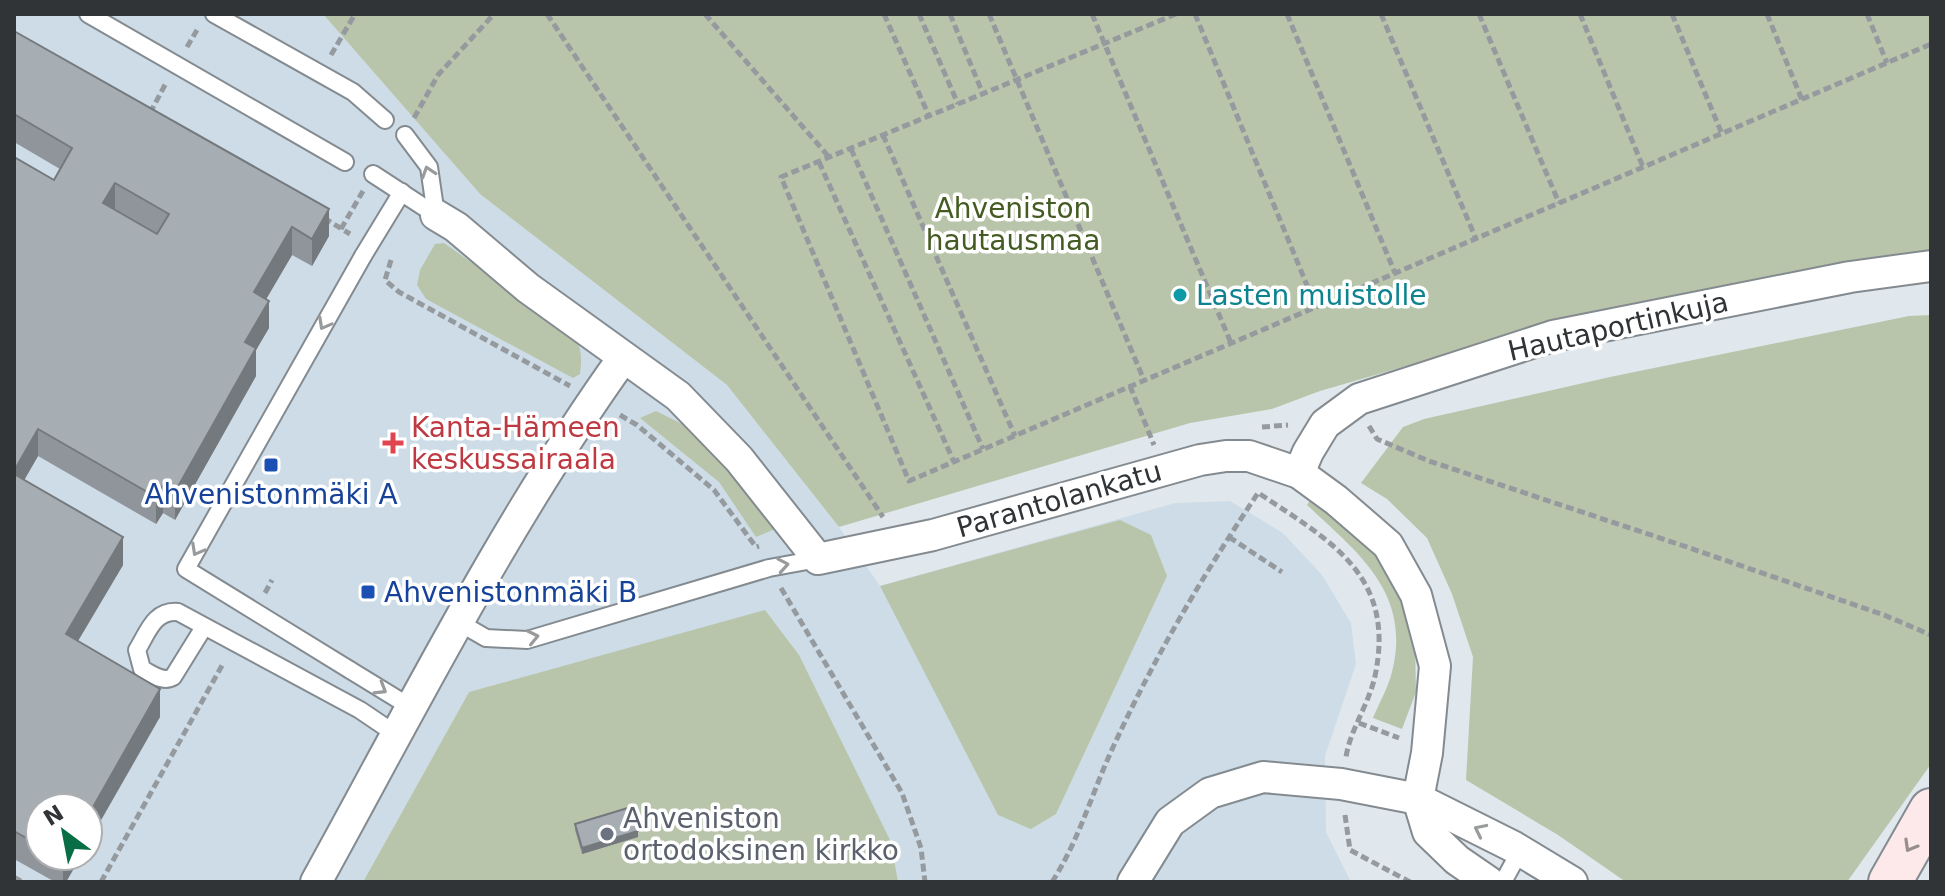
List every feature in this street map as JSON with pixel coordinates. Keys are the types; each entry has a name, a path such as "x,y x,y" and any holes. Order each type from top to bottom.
{"main road":[{"path":"1890,882 1931,810"}],"street":[{"path":"436,215 456,227 528,288 678,396 739,459 818,559"},
{"name":"Hautaportinkuja","path":"1299,473 1325,424 1359,399 1553,336 1850,277 1931,266"},
{"path":"316,882 460,623 590,404 623,358"},
{"name":"Parantolankatu","path":"818,559 933,535 1200,460 1249,456 1299,473 1388,545 1416,595 1435,666 1427,753 1418,799"},
{"path":"1133,882 1170,822 1210,793 1263,777 1341,784 1418,799 1520,851 1572,882"},
{"path":"1418,799 1428,832 1457,860 1489,882"}],"lane":[{"path":"88,14 345,162"},
{"path":"214,14 353,92 385,120"},
{"path":"405,135 429,167 436,215"},
{"path":"373,174 436,215"},
{"path":"402,192 186,569 412,708"},
{"path":"460,623 486,638 527,640 769,568 818,559"},
{"path":"204,627 173,677 162,679 142,669 137,650 157,616 167,611 178,612 360,710 397,735"},
{"path":"1503,882 1520,851"}],"path":[{"path":"319,74 355,14"},
{"path":"405,135 438,75 494,14"},
{"path":"547,14 886,521"},
{"path":"705,14 829,157"},
{"path":"884,14 929,116"},
{"path":"919,14 958,104"},
{"path":"950,14 983,94"},
{"path":"989,14 1144,380"},
{"path":"1092,14 1231,343"},
{"path":"1176,14 781,177 909,481 1931,44"},
{"path":"1195,14 1316,307"},
{"path":"1287,14 1395,273"},
{"path":"1381,14 1476,239"},
{"path":"1479,14 1559,203"},
{"path":"1580,14 1643,167"},
{"path":"1672,14 1722,134"},
{"path":"1767,14 1802,100"},
{"path":"1867,14 1887,63"},
{"path":"136,106 150,114"},
{"path":"883,135 1015,436"},
{"path":"851,149 983,449"},
{"path":"819,162 954,462"},
{"path":"314,212 366,251 391,258 385,280"},
{"path":"1130,386 1155,446"},
{"path":"1359,399 1377,439 1429,461 1884,615 1931,635"},
{"path":"1052,882 1066,860 1114,743 1163,649 1258,493 1267,462 1271,426"},
{"path":"1258,493 1336,548 1358,571 1375,605 1378,619 1380,633 1375,677"},
{"path":"1229,537 1282,572"},
{"path":"777,582 902,793 921,848 925,882"},
{"path":"101,882 235,643"},
{"path":"1350,850 1410,882"},
{"path":"14,877 22,882"}],"shaded area":[{"name":"Kanta-Hämeen keskussairaala","path":"14,14 323,14 480,194 727,385 839,527 880,586 1175,503 1230,501 1283,533 1322,575 1351,623 1356,664 1325,756 1326,832 1351,882 822,882 469,692 363,882 14,882"}],"green space":[{"name":"Ahveniston hautausmaa","path":"323,14 1931,14 1931,252 1551,324 1320,391 1272,409 1190,423 839,527 727,385 480,194"},
{"path":"444,243 572,333 580,352 580,374 573,378 426,299 417,285 420,270 435,244"},
{"path":"1931,315 1931,764 1847,882 1626,882 1558,835 1466,780 1473,657 1452,594 1427,538 1387,499 1361,483 1403,427 1424,419 1610,377 1909,316"},
{"path":"656,411 688,427 729,469 775,529 756,537 719,482 640,418"},
{"path":"1312,497 1363,537 1387,567 1406,604 1415,643 1416,692 1402,729 1373,718 1392,672 1396,644 1394,619 1387,597 1362,558 1307,505"},
{"path":"1120,520 1151,535 1167,576 1056,814 1031,829 998,815 880,586"},
{"path":"765,610 799,655 891,842 898,882 363,882 469,692"}],"building":[{"path":"14,31 329,209 312,239 292,227 254,292 269,301 245,342 256,348 175,492 163,485 156,497 38,429 14,471 14,157 54,180 72,148 14,114","holes":["115,183 169,214 157,234 103,203"]},
{"path":"14,474 123,537 66,634 160,689 102,792 24,792 24,837 14,831"},
{"name":"Ahveniston ortodoksinen kirkko","path":"631,807 638,831 582,848 575,824"}],"place":[{"name":"Lasten muistolle","path":"1180,295"},
{"name":"Kanta-Hämeen keskussairaala","path":"393,443"},
{"name":"Ahvenistonmäki A","path":"271,465"},
{"name":"Ahvenistonmäki B","path":"368,592"},
{"name":"Ahveniston ortodoksinen kirkko","path":"607,834"}]}
